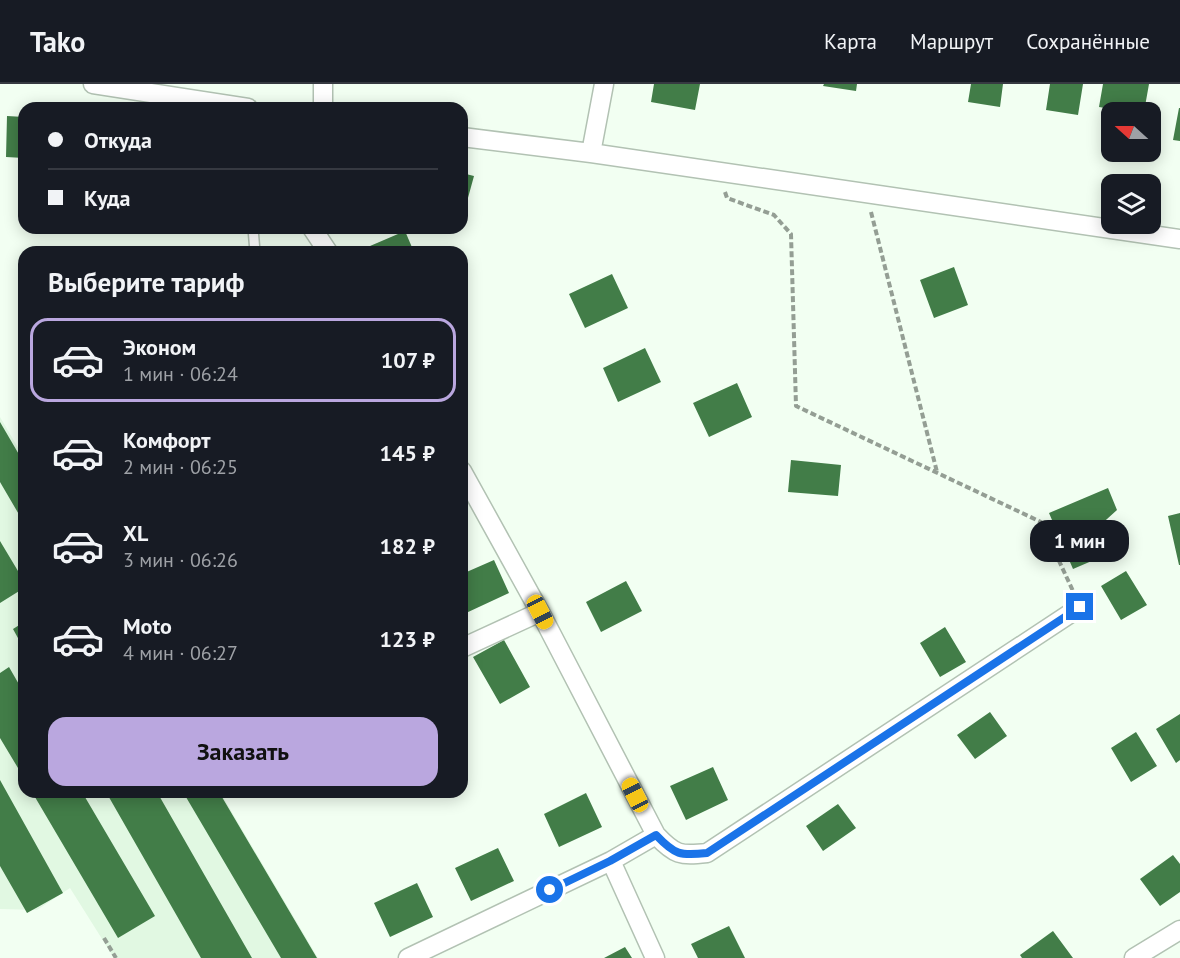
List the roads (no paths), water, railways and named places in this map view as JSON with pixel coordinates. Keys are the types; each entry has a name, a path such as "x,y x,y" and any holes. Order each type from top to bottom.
{"street":[{"path":"93,84 205,102"},
{"path":"323,84 323,102"},
{"path":"591,153 604,84"},
{"path":"468,138 591,153 1180,239"},
{"path":"468,482 540,612 656,835 670,850 687,855 707,853 1080,607"},
{"path":"468,645 540,612"},
{"path":"408,958 610,861 656,835"},
{"path":"610,861 655,958"},
{"path":"1134,958 1180,930"}]}
